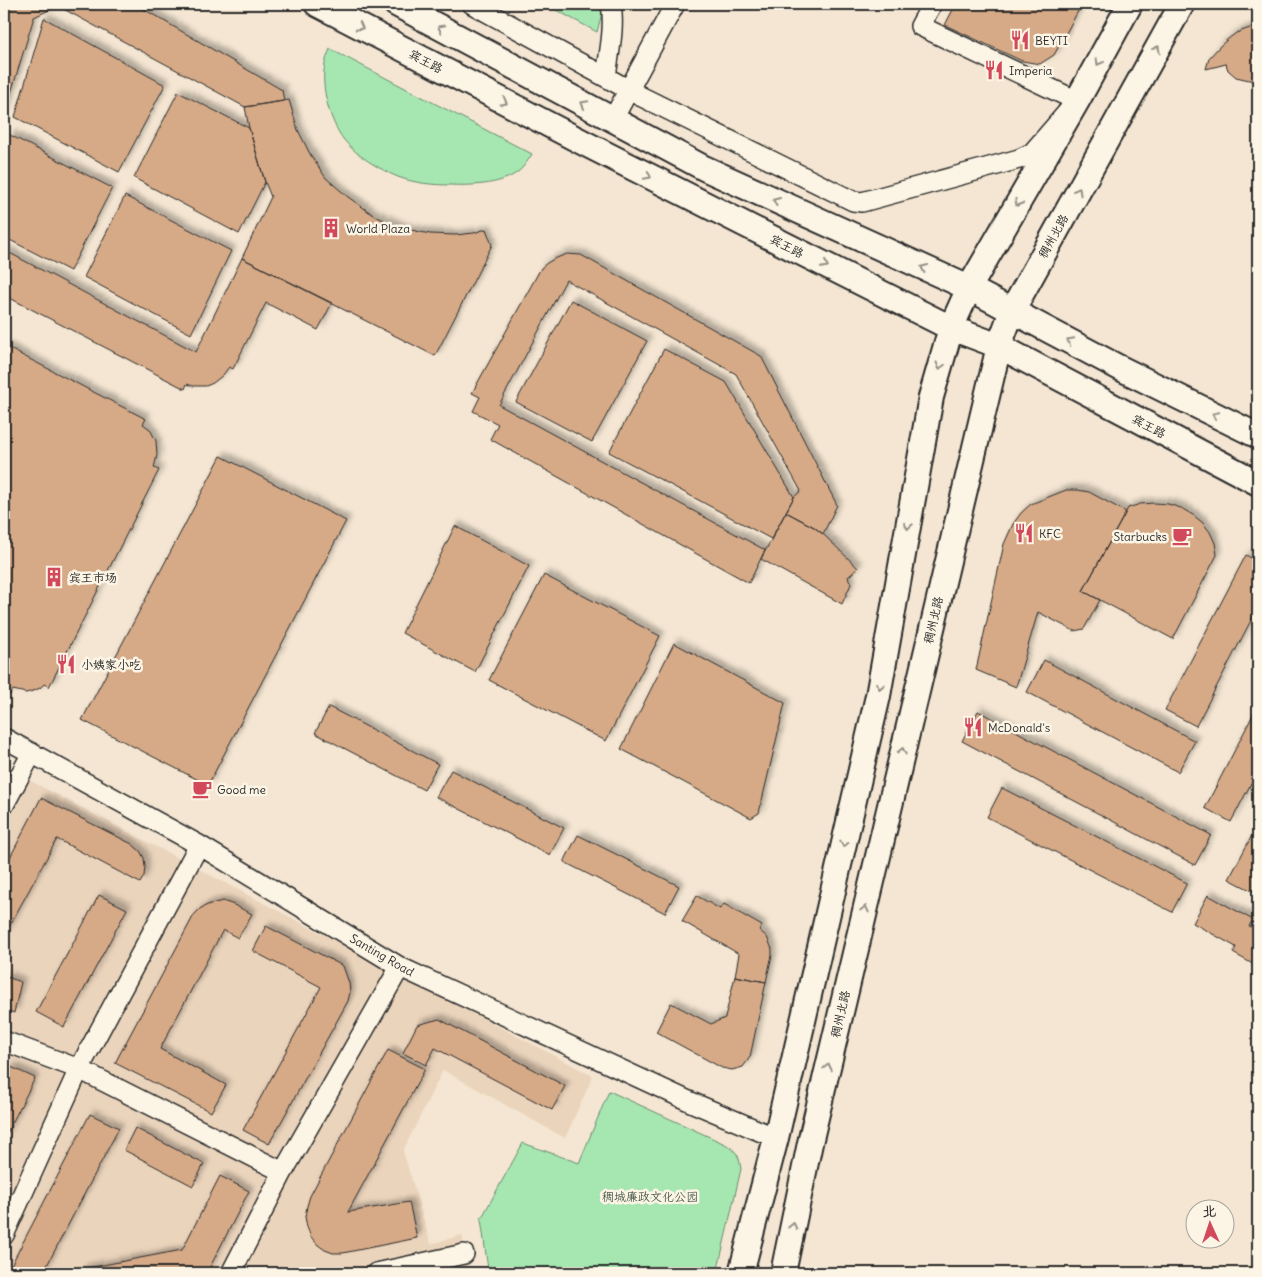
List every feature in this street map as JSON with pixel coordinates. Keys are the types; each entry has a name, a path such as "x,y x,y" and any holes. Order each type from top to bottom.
{"main road":[{"name":"宾王路","path":"317,4 586,144 951,328 999,346 1258,483"},
{"path":"396,4 704,168 968,288 1118,367 1258,436"},
{"path":"741,1273 776,1138 878,696 931,397 951,328 968,288 1077,101 1130,4"},
{"name":"稠州北路","path":"783,1273 810,1143 999,346 1012,311 1182,4"}],"street":[{"path":"472,4 629,90 853,201 862,202 1020,159 1032,153 1077,101 920,26 932,4"},
{"path":"606,77 612,32 611,4"},
{"path":"613,119 675,4"},
{"name":"Santing Road","path":"4,738 199,846 400,967 691,1102 776,1138"},
{"path":"4,805 32,753"},
{"path":"4,1235 79,1069 199,846"},
{"path":"231,1273 283,1172 400,967"},
{"path":"4,1041 79,1069 283,1172"},
{"path":"376,1273 464,1254"}],"shaded area":[{"path":"4,767 593,1076 565,1138 443,1070 403,1151 431,1244 462,1235 469,1273 4,1273"}],"green space":[{"path":"545,4 602,4 602,13 597,32"},
{"path":"330,49 532,154 516,173 508,178 489,183 437,185 404,179 383,170 369,162 349,146 334,124 327,104 324,83 325,64"},
{"name":"稠城廉政文化公园","path":"609,1091 725,1144 737,1154 741,1169 717,1273 472,1273 488,1269 481,1219 523,1143 579,1163"}],"building":[{"path":"4,4 135,4 282,90 284,101 245,107 58,6 34,17 4,116"},
{"name":"BEYTI","path":"956,4 1082,4 1054,55 1040,64 1022,61 945,25"},
{"path":"44,18 165,85 119,172 15,117"},
{"path":"1258,25 1258,82 1236,77 1228,70 1226,64 1206,69 1209,58 1228,39 1236,33"},
{"path":"178,92 249,128 265,182 239,234 134,178"},
{"name":"World Plaza","path":"289,100 298,130 310,154 326,178 348,197 375,216 402,228 430,234 455,235 474,233 486,229 492,245 435,356 242,258 271,197 249,128 245,107"},
{"path":"10,135 112,188 70,271 4,237 4,155"},
{"path":"125,196 231,251 191,334 84,277"},
{"path":"4,250 196,352 242,258 332,303 318,330 266,303 233,369 229,367 223,375 206,386 187,384 185,389 4,295"},
{"path":"567,254 581,255 761,356 837,505 823,534 786,512 794,497 801,491 736,374 566,280 499,405 765,550 749,583 490,439 498,424 473,411 480,397 472,393 541,268 554,259"},
{"path":"571,300 647,341 592,442 516,402"},
{"name":"宾王市场","path":"4,346 146,419 143,424 150,429 156,441 157,455 154,468 159,470 49,687 44,684 40,688 26,693 13,690 10,695 4,692"},
{"path":"664,349 726,382 794,497 771,539 609,452"},
{"path":"221,456 346,521 208,785 82,720"},
{"path":"1066,490 1089,492 1126,512 1083,591 1100,600 1084,629 1074,631 1038,612 1016,687 976,670 1004,544 1013,524 1031,504"},
{"path":"1140,504 1168,504 1181,508 1203,523 1215,543 1217,555 1173,639 1083,591 1128,508"},
{"path":"786,512 823,534 858,568 848,577 851,584 842,604 761,559"},
{"path":"455,526 529,566 475,672 402,633"},
{"path":"1246,555 1258,562 1258,607 1196,726 1165,710"},
{"path":"544,575 660,636 606,741 489,680"},
{"path":"674,643 785,703 759,813 751,818 621,749"},
{"path":"1044,660 1195,741 1178,772 1027,692"},
{"path":"1258,705 1258,770 1231,822 1205,808"},
{"path":"329,707 438,764 424,790 315,733"},
{"path":"978,711 1211,835 1195,865 962,741"},
{"path":"451,770 564,828 550,855 436,797"},
{"path":"1002,788 1187,883 1172,912 987,817"},
{"path":"41,798 132,844 140,851 144,858 144,876 140,883 57,839 4,936 4,869"},
{"path":"1258,824 1258,894 1229,879"},
{"path":"578,835 679,886 665,913 564,862"},
{"path":"99,895 127,909 64,1027 36,1012"},
{"path":"1208,895 1253,920 1249,926 1258,931 1258,967 1233,953 1236,947 1193,923"},
{"path":"697,896 720,909 724,904 762,926 759,930 767,937 772,949 766,982 735,976 739,954 682,921"},
{"path":"223,901 252,914 238,938 223,930 160,1049 226,1085 211,1112 115,1063 194,915 201,908"},
{"path":"266,926 343,966 350,992 348,1001 269,1144 243,1130 321,987 253,951"},
{"path":"4,976 21,982 14,1013 4,1009"},
{"path":"735,976 766,982 750,1057 743,1067 732,1070 722,1068 656,1032 671,1003 711,1024 725,1018"},
{"path":"439,1019 565,1086 552,1110 435,1048 426,1065 403,1053 417,1025"},
{"path":"388,1050 425,1069 348,1212 409,1202 417,1238 343,1253 333,1253 318,1245 311,1237 305,1217 307,1206 310,1196"},
{"path":"11,1067 35,1078 4,1139 4,1080"},
{"path":"90,1114 119,1128 43,1273 7,1273"},
{"path":"135,1128 204,1164 193,1186 124,1150"},
{"path":"220,1176 249,1191 210,1267 205,1273 80,1273 82,1269 182,1250"}],"place":[{"name":"BEYTI","path":"1020,40"},
{"name":"Imperia","path":"994,70"},
{"name":"World Plaza","path":"331,228"},
{"name":"KFC","path":"1024,533"},
{"name":"Starbucks","path":"1182,536"},
{"name":"宾王市场","path":"54,577"},
{"name":"小姨家小吃","path":"66,664"},
{"name":"McDonald's","path":"973,727"},
{"name":"Good me","path":"202,789"}]}
